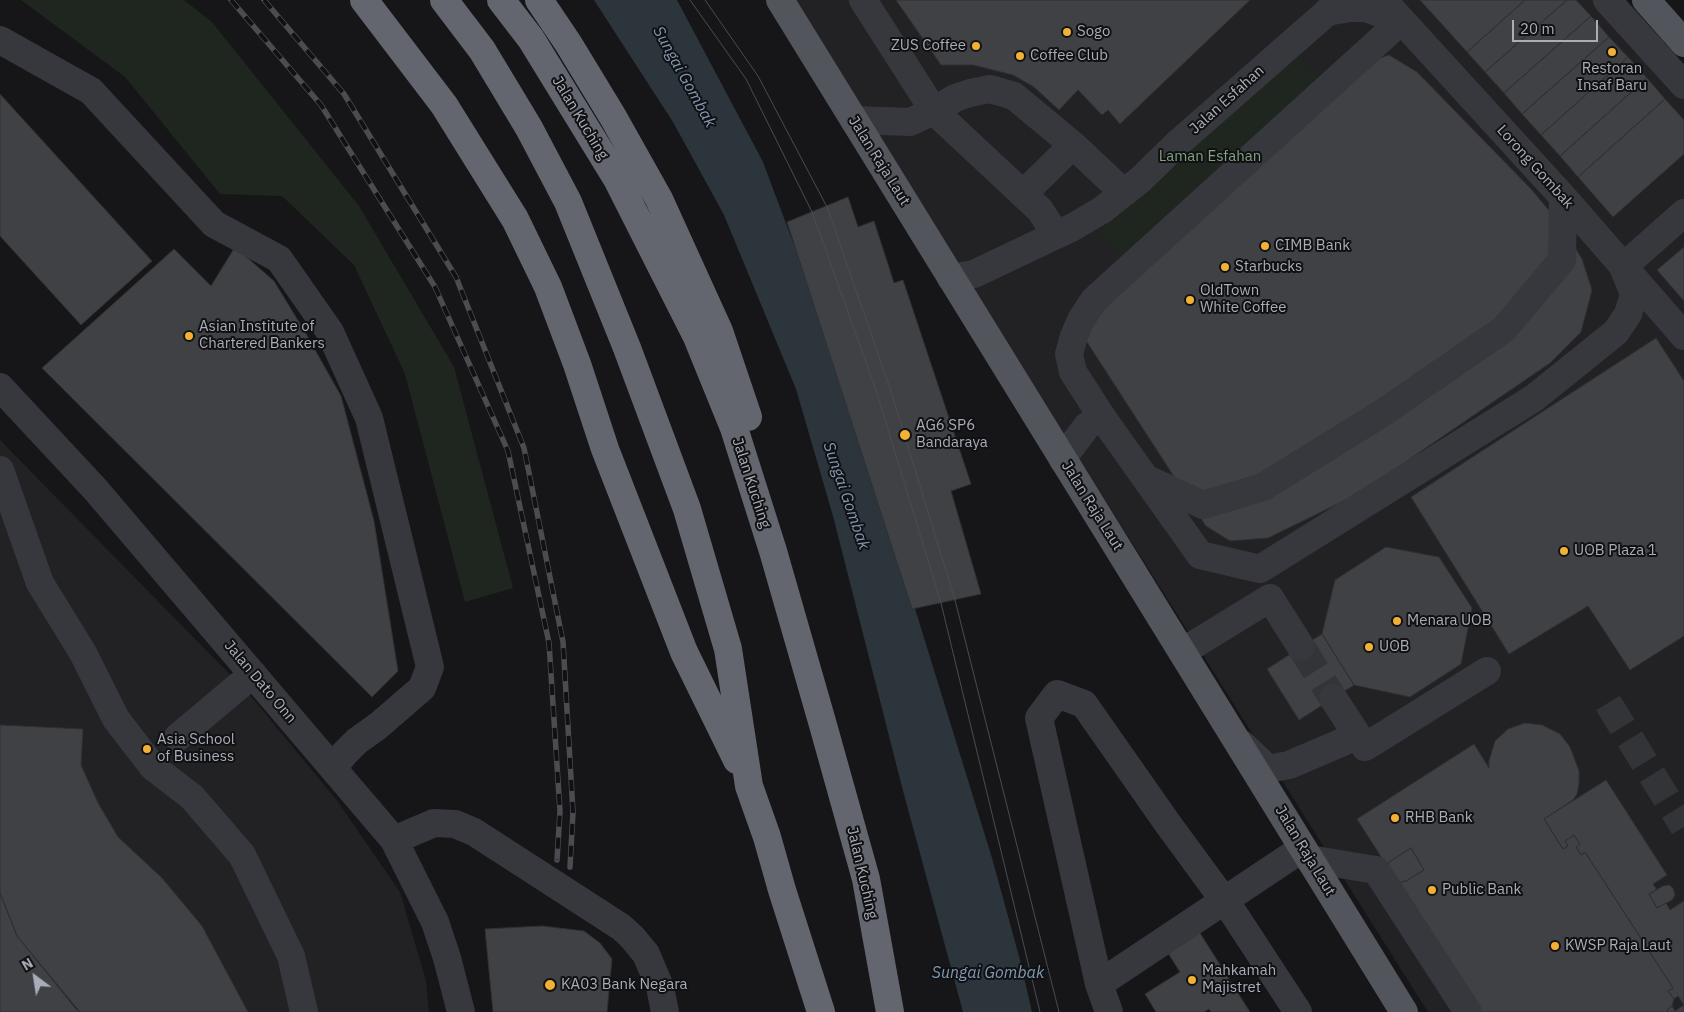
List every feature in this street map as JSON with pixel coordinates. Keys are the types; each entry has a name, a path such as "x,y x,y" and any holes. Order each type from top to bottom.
{"highway":[{"path":"364,0 444,105 515,219 548,287 577,364 604,449 684,652 749,786 767,837 821,1012"},
{"path":"444,0 482,50 530,128 568,202 628,348 687,509 728,649 749,786"},
{"name":"Jalan Kuching","path":"501,0 531,39 617,179 697,337 734,428 773,551 866,879 890,1012"},
{"path":"539,0 568,42 613,117 658,199 719,330 748,418 773,551"},
{"path":"866,879 908,1012"},
{"path":"782,890 809,1012"}],"main road":[{"name":"Jalan Raja Laut","path":"780,0 1404,1012"},
{"path":"1646,0 1684,43"}],"street":[{"path":"863,0 934,111 1040,210 1056,234"},
{"path":"1607,0 1684,85"},
{"path":"1334,6 1366,8 1378,11 1390,7"},
{"name":"Jalan Esfahan","path":"951,278 974,274 1102,210 1124,193 1334,6"},
{"path":"1390,7 1094,300 1081,320 1069,354 1073,372 1102,417 1200,555 1260,569 1534,398 1616,332 1628,314 1634,294 1623,267 1684,213"},
{"name":"Lorong Gombak","path":"1390,7 1562,197 1684,336"},
{"path":"0,40 91,90 214,224 279,259 330,332 369,418 430,668 422,688 378,726 357,741 333,768"},
{"path":"854,120 910,122 934,111 955,98 990,89 1014,96 1073,145 1124,193"},
{"path":"1023,194 1073,145"},
{"path":"1146,478 1202,506 1263,488 1384,412 1504,329 1562,260 1562,197"},
{"name":"Jalan Dato Onn","path":"0,387 95,489 394,840 435,922 447,958 461,1012"},
{"path":"1064,460 1068,451 1087,426 1102,417"},
{"path":"0,470 40,583 83,653 116,719 153,767 192,796 242,855 291,956 304,1012"},
{"path":"1182,652 1270,598 1301,647"},
{"path":"1333,698 1365,747 1487,671"},
{"path":"178,737 253,674"},
{"path":"1109,1012 1099,984 1039,718 1057,694 1084,704 1224,900 1298,1012"},
{"path":"1236,738 1268,768 1289,765 1357,736"},
{"path":"394,840 434,823 455,824 474,832 632,937 646,954 660,986 665,1012"},
{"path":"1099,984 1224,900 1306,854 1376,870 1468,1012"}],"shaded area":[{"path":"795,0 1613,0 1684,76 1684,1012 1428,1012 972,289"},
{"name":"Asia School of Business","path":"0,440 250,695 338,802 400,892 426,981 429,1012 0,1012"}],"green space":[{"path":"21,0 184,0 212,22 359,206 454,367 513,588 465,602 405,374 354,265 282,196 220,194 125,77"},
{"name":"Laman Esfahan","path":"1295,53 1321,82 1124,261 1098,232"}],"water":[{"name":"Sungai Gombak","path":"594,0 677,0 763,162 836,357 875,479 992,858 1032,1012 963,1012 902,787 833,516 796,389 724,215 673,122"}],"building":[{"name":"Sogo","path":"896,0 1250,0 1120,124 1108,110 1102,115 1078,90 1059,110 1034,87 1013,75 973,65 941,65"},
{"path":"1420,0 1525,0 1467,52"},
{"path":"1525,0 1567,0 1485,72 1467,52"},
{"path":"1567,0 1576,0 1591,16 1504,93 1485,72"},
{"path":"1591,16 1609,37 1522,114 1504,93"},
{"path":"1609,37 1628,57 1541,135 1522,114"},
{"path":"1389,55 1417,72 1531,189 1562,226 1582,259 1592,290 1581,332 1550,363 1360,493 1268,538 1230,541 1206,526 1085,339 1099,304 1369,62"},
{"path":"1628,57 1647,78 1560,156 1541,135"},
{"path":"1647,78 1665,99 1578,177 1560,156"},
{"path":"0,94 152,261 81,325 0,236"},
{"path":"1665,99 1684,120 1684,154 1613,217 1578,177"},
{"name":"AG6 SP6 Bandaraya","path":"848,197 858,227 874,221 894,283 903,280 971,484 951,491 981,594 912,609 787,222"},
{"path":"235,247 274,281 341,396 374,521 398,671 372,697 42,368 174,249 211,286"},
{"path":"1684,247 1684,301 1657,270"},
{"name":"UOB Plaza 1","path":"1656,338 1684,381 1684,636 1630,670 1588,606 1509,654 1411,497"},
{"name":"Menara UOB","path":"1386,547 1439,557 1472,608 1461,664 1410,697 1354,685 1322,634 1335,580"},
{"path":"1322,634 1354,685 1299,720 1267,669"},
{"path":"1525,723 1542,725 1560,734 1570,747 1579,771 1577,794 1573,800 1544,819 1563,849 1568,846 1565,841 1574,835 1580,844 1576,847 1581,855 1585,852 1673,988 1668,991 1674,999 1672,1006 1667,1010 1668,1012 1481,1012 1397,883 1406,881 1424,870 1411,848 1389,862 1387,866 1357,819 1474,744 1489,768 1489,761 1495,741 1508,729"},
{"path":"0,725 83,729 81,765 98,803 118,837 162,878 202,926 248,1012 80,1012 76,1009 17,936 0,893"},
{"path":"1606,780 1667,875 1653,884 1657,890 1649,894 1657,908 1666,903 1670,910 1684,901 1684,1005 1678,996 1674,999 1668,991 1673,988 1585,852 1581,855 1576,847 1580,844 1574,835 1565,841 1568,846 1563,849 1544,819"},
{"path":"1411,848 1424,870 1406,881 1397,883 1387,866 1389,862"},
{"path":"1669,885 1673,888 1675,895 1672,900 1657,908 1649,894 1663,886"},
{"path":"0,893 17,936 80,1012 0,1012"},
{"path":"1193,922 1250,1012 1211,1012 1209,1009 1204,1012 1156,1012 1145,994 1180,972 1161,942"},
{"name":"KA03 Bank Negara","path":"542,926 584,931 600,943 612,959 607,1012 493,1012 485,929"},
{"path":"1684,1005 1684,1012 1668,1012 1667,1010 1672,1006 1675,1011"}],"tunnel":[{"path":"1301,647 1333,698"},
{"path":"1608,703 1684,827"}],"tram line":[{"path":"690,0 746,79 812,212 876,390 941,603 1040,1012"},
{"path":"705,0 758,76 827,207 890,388 955,600 1059,1012"}],"railway":[{"path":"231,0 321,105 435,287 508,451 549,643 560,811 557,860"},
{"path":"264,0 344,94 456,277 524,448 563,642 573,812 570,867"}],"place":[{"name":"Sogo","path":"1067,32"},
{"name":"ZUS Coffee","path":"976,46"},
{"name":"Restoran Insaf Baru","path":"1612,52"},
{"name":"Coffee Club","path":"1020,56"},
{"name":"CIMB Bank","path":"1265,246"},
{"name":"Starbucks","path":"1225,267"},
{"name":"OldTown White Coffee","path":"1190,300"},
{"name":"Asian Institute of Chartered Bankers","path":"189,336"},
{"name":"AG6 SP6 Bandaraya","path":"905,435"},
{"name":"UOB Plaza 1","path":"1564,551"},
{"name":"Menara UOB","path":"1397,621"},
{"name":"UOB","path":"1369,647"},
{"name":"Asia School of Business","path":"147,749"},
{"name":"RHB Bank","path":"1395,818"},
{"name":"Public Bank","path":"1432,890"},
{"name":"KWSP Raja Laut","path":"1555,946"},
{"name":"Mahkamah Majistret","path":"1192,980"},
{"name":"KA03 Bank Negara","path":"550,985"}]}
